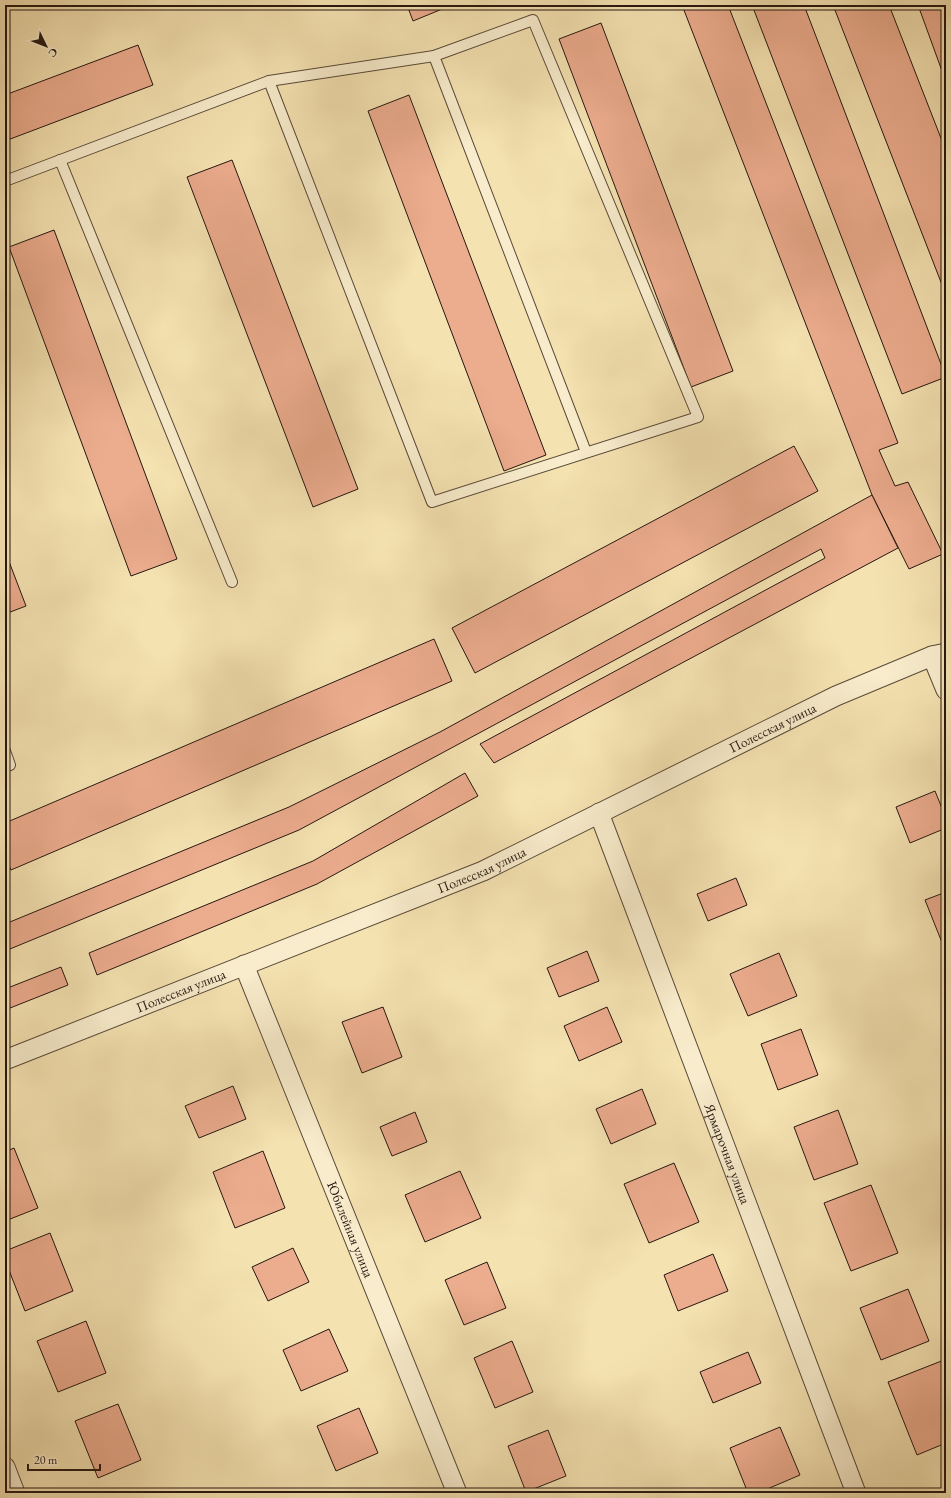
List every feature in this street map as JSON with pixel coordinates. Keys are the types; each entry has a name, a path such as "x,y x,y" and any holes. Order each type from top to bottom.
{"street":[{"path":"939,654 946,690"},
{"name":"Полесская улица","path":"5,1060 483,871 836,696 939,654"},
{"name":"Ярмарочная улица","path":"599,813 856,1493"},
{"name":"Юбилейная улица","path":"244,966 457,1493"},
{"path":"5,1467 16,1493"}],"lane":[{"path":"5,181 269,81 434,56 533,20 698,416 432,502 269,81"},
{"path":"434,56 586,452"},
{"path":"60,160 232,582"},
{"path":"5,751 10,764"}],"building":[{"path":"407,5 452,5 413,21"},
{"path":"682,5 728,5 898,443 879,450 895,486 908,482 943,554 909,569 872,495"},
{"path":"752,5 804,5 946,377 902,394"},
{"path":"833,5 889,5 946,151 946,295"},
{"path":"918,5 946,5 946,82"},
{"path":"601,23 733,371 691,387 559,39"},
{"path":"138,45 153,85 5,141 5,95"},
{"path":"409,95 546,455 504,471 368,111"},
{"path":"232,160 358,489 313,507 187,177"},
{"path":"54,230 177,559 131,576 9,247"},
{"path":"794,446 818,491 475,673 452,628"},
{"path":"872,495 898,548 494,763 480,744 825,558 821,549 299,830 5,951 5,924 289,807 440,732"},
{"path":"5,551 26,606 5,614"},
{"path":"434,639 452,681 11,870 5,856 5,823"},
{"path":"465,773 478,796 317,884 97,975 89,953 313,861"},
{"path":"935,791 946,818 946,828 910,843 896,807"},
{"path":"736,878 747,905 708,921 697,894"},
{"path":"946,892 946,944 943,945 925,900"},
{"path":"587,951 599,981 559,997 547,968"},
{"path":"779,953 797,996 748,1016 730,974"},
{"path":"61,967 68,985 5,1010 5,989"},
{"path":"383,1007 402,1057 362,1073 342,1022"},
{"path":"607,1007 622,1042 579,1061 564,1026"},
{"path":"801,1029 818,1075 778,1090 761,1044"},
{"path":"233,1086 246,1119 199,1138 185,1106"},
{"path":"642,1089 656,1124 611,1144 596,1109"},
{"path":"838,1110 858,1164 814,1180 794,1127"},
{"path":"415,1112 427,1142 392,1156 380,1127"},
{"path":"14,1148 38,1208 5,1221 5,1152"},
{"path":"263,1151 285,1208 235,1228 213,1172"},
{"path":"674,1163 699,1222 649,1243 624,1184"},
{"path":"460,1171 481,1218 425,1242 405,1195"},
{"path":"871,1185 898,1253 851,1271 824,1203"},
{"path":"50,1233 73,1291 25,1311 5,1260 5,1251"},
{"path":"293,1248 309,1282 268,1301 252,1267"},
{"path":"713,1254 728,1291 678,1311 664,1275"},
{"path":"487,1262 506,1308 464,1325 445,1280"},
{"path":"908,1289 929,1341 881,1360 860,1308"},
{"path":"86,1321 106,1373 58,1392 37,1341"},
{"path":"329,1329 348,1371 301,1391 283,1350"},
{"path":"512,1341 533,1392 495,1408 474,1358"},
{"path":"748,1352 761,1383 713,1403 700,1372"},
{"path":"944,1360 946,1365 946,1443 917,1455 888,1382"},
{"path":"118,1404 141,1460 98,1478 75,1421"},
{"path":"359,1408 378,1453 336,1471 317,1426"},
{"path":"780,1427 800,1475 758,1493 748,1493 730,1448"},
{"path":"548,1430 566,1476 526,1492 508,1446"}]}
